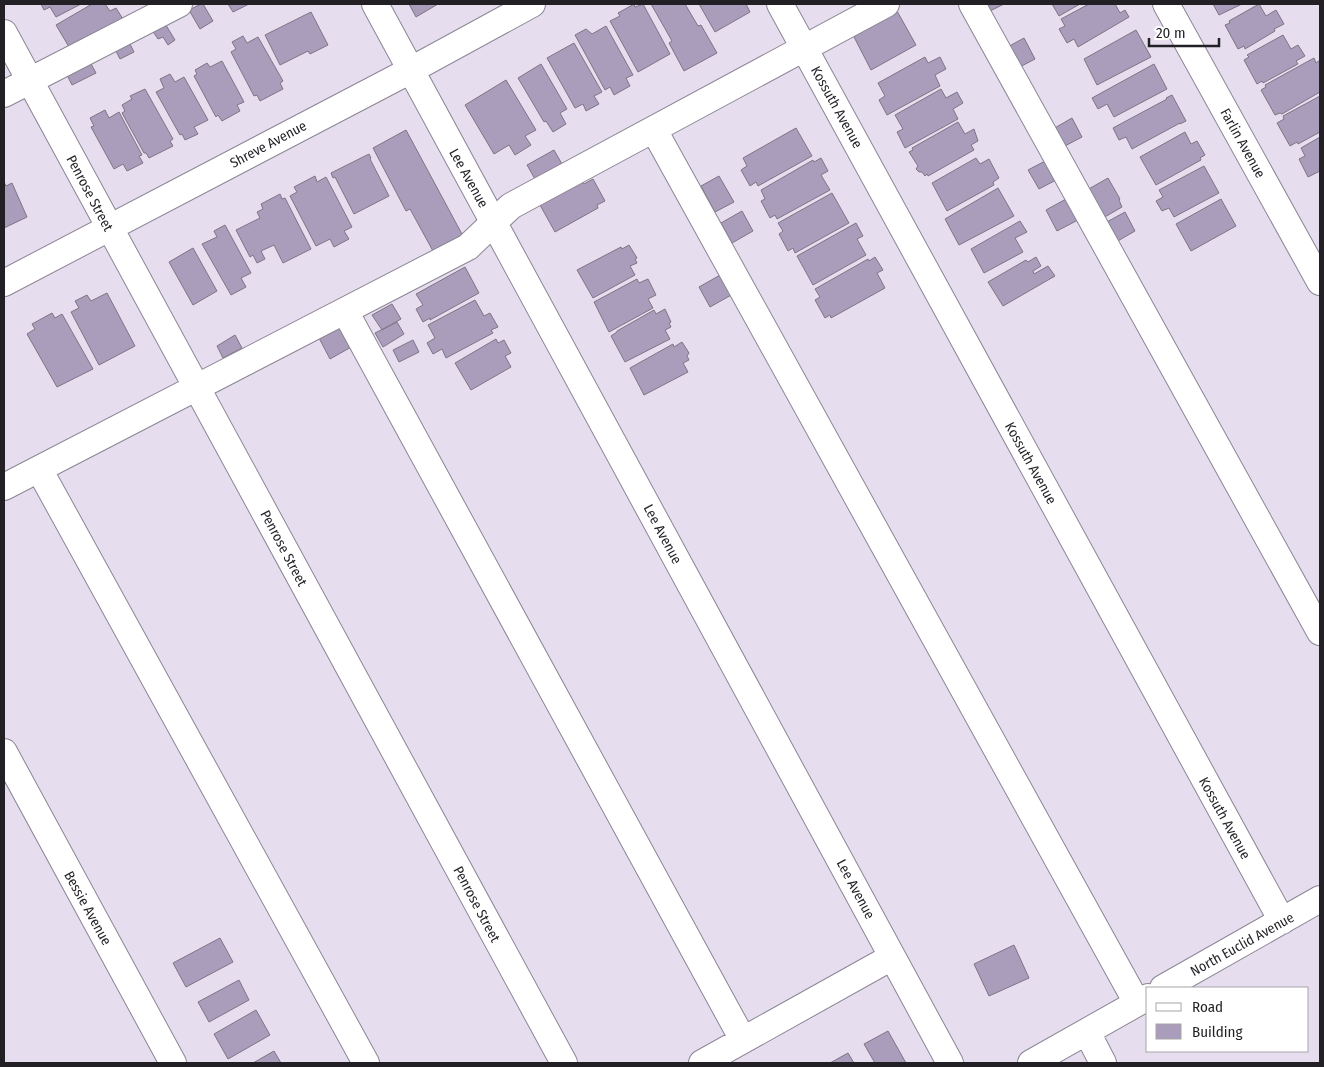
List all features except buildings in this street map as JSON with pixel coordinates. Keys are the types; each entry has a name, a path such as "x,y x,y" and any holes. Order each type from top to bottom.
{"street":[{"path":"4,94 179,4"},
{"name":"Lee Avenue","path":"375,4 950,1063"},
{"name":"Shreve Avenue","path":"4,283 411,70 532,4"},
{"name":"Kossuth Avenue","path":"780,4 1282,921"},
{"path":"4,488 468,247 511,206 886,4"},
{"path":"972,4 1320,632"},
{"name":"Farlin Avenue","path":"1166,4 1320,282"},
{"name":"Penrose Street","path":"4,33 564,1063"},
{"path":"654,130 1142,1000 1031,1063"},
{"path":"345,311 744,1040"},
{"path":"39,470 366,1063"},
{"name":"Bessie Avenue","path":"4,752 173,1063"},
{"name":"North Euclid Avenue","path":"1165,987 1320,900"},
{"path":"702,1063 892,956"},
{"path":"1087,1032 1103,1063"}]}
